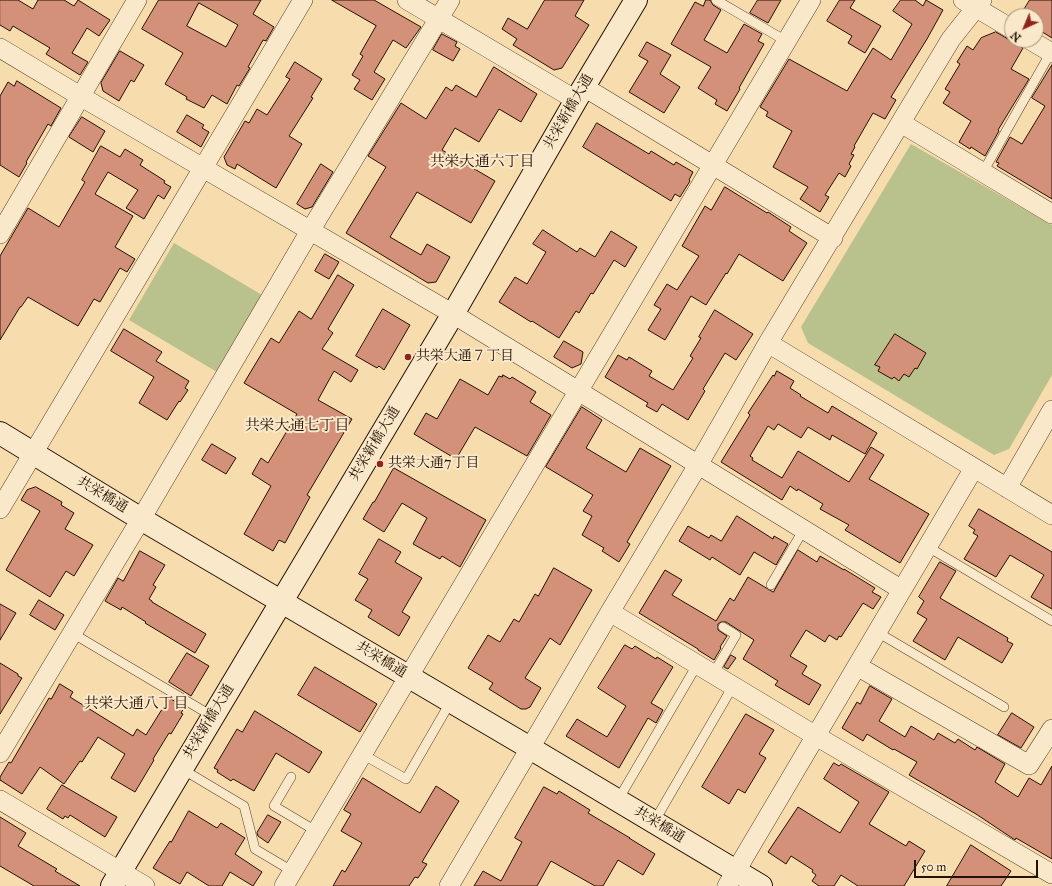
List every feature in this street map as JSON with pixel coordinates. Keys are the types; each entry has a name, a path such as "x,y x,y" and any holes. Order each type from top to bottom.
{"street":[{"path":"0,234 137,0"},
{"path":"0,509 303,0"},
{"path":"407,0 439,19 712,164 833,238"},
{"path":"0,753 141,519 310,231 450,0"},
{"name":"共栄新橋大通","path":"116,879 281,600 453,314 636,0"},
{"path":"288,879 579,391 712,164 811,0"},
{"path":"452,885 530,748 698,465 768,343 974,3 1004,24"},
{"path":"0,48 453,314 902,590"},
{"path":"902,122 1052,214"},
{"path":"768,343 1052,515"},
{"path":"1007,488 1052,410"},
{"name":"共栄橋通","path":"0,433 34,452 141,519 281,600 618,800 654,822 731,878 762,886"},
{"path":"731,878 974,468"},
{"path":"610,612 816,736 1052,874"},
{"path":"857,666 1029,765 1052,728"},
{"path":"0,800 116,879 145,886"}],"lane":[{"path":"716,0 786,41"},
{"path":"983,172 1052,53"},
{"path":"771,585 804,529"},
{"path":"928,547 1052,620"},
{"path":"618,800 705,669 736,635 723,628"},
{"path":"877,632 1004,707"},
{"path":"72,633 212,716"},
{"path":"654,822 733,686"},
{"path":"362,754 406,779 451,701"},
{"path":"181,768 244,806 254,850 288,879"},
{"path":"291,778 274,806 316,831"}],"green space":[{"path":"911,144 1052,225 1052,375 1009,449 994,455 808,343 801,327"},
{"path":"174,243 262,295 217,372 129,320"}],"building":[{"path":"0,0 18,0 33,9 38,0 64,0 74,6 78,0 110,20 99,36 87,28 72,53 88,62 80,75 46,54 50,48 13,26 10,31 0,25"},
{"path":"159,0 261,0 253,14 274,27 266,41 263,40 248,67 250,68 239,86 237,85 227,104 212,95 204,108 186,99 187,97 165,84 183,53 142,29","holes":["199,3 238,25 226,47 187,26"]},
{"path":"332,0 374,0 421,27 406,48 393,40 374,72 385,79 372,100 354,89 360,80 352,75 363,56 360,54 376,26"},
{"path":"545,0 584,0 575,16 589,25 562,68 554,70 513,45 517,39 502,29 508,18 527,29"},
{"path":"706,0 710,0 713,5 721,10 704,40 727,53 744,24 762,34 758,41 764,44 727,111 715,104 717,100 698,88 711,67 671,44 695,2 703,6"},
{"path":"758,0 781,0 768,23 750,13"},
{"path":"840,0 855,0 850,8 881,26 865,53 848,43 852,36 827,21"},
{"path":"901,0 915,0 923,6 926,0 943,10 891,97 896,100 885,119 873,113 854,146 855,147 851,154 854,155 849,164 851,166 845,177 839,173 825,195 829,197 820,212 800,199 808,187 773,167 792,131 766,116 768,112 760,107 789,59 847,91 873,48 891,60 912,24 893,11"},
{"path":"1030,0 1052,0 1052,38 1044,33 1044,8 1025,8"},
{"path":"996,32 1004,37 1004,48 1023,48 1011,69 1029,79 998,130 999,131 985,156 971,147 970,149 959,142 971,121 943,103 950,92 945,89 960,64 957,62 967,46 973,50 981,38"},
{"path":"442,34 457,42 455,46 460,49 453,61 433,50"},
{"path":"647,42 671,55 660,74 680,87 664,113 629,92 648,61 639,56"},
{"path":"120,51 144,65 134,82 131,80 119,101 103,91 101,83"},
{"path":"295,62 322,79 311,97 313,98 289,136 302,144 276,188 237,164 235,169 227,165 224,157 245,121 249,123 257,109 267,115 290,79 286,77"},
{"path":"1052,65 1052,199 997,166 999,163 996,162 1010,137 1022,144 1045,106 1032,98"},
{"path":"494,67 537,94 521,122 499,109 479,142 455,128 442,150 495,181 471,223 417,192 390,237 421,255 427,244 450,257 436,282 428,283 346,233 386,167 368,156 401,103 426,119 446,87 452,91 456,85 476,97"},
{"path":"17,81 61,108 51,126 48,124 19,177 0,165 0,96 8,82 14,86"},
{"path":"187,115 204,125 202,128 209,132 201,147 177,132"},
{"path":"82,117 105,131 93,152 69,137"},
{"path":"597,123 649,154 651,151 674,165 676,162 693,172 689,180 690,181 680,197 675,194 671,201 583,147"},
{"path":"101,146 120,157 125,149 143,160 140,165 165,181 164,183 171,187 164,199 158,195 144,219 126,208 138,190 108,172 95,194 133,216 115,247 135,259 127,272 120,268 100,302 94,299 78,326 28,297 20,307 0,340 0,256 28,208 59,227 85,182 82,180"},
{"path":"321,164 333,172 312,207 305,209 297,204"},
{"path":"725,187 791,227 789,231 807,243 783,281 739,254 706,305 691,296 665,340 648,330 661,309 654,305 667,284 677,290 699,256 682,246 705,206 711,210"},
{"path":"543,230 577,252 580,248 595,257 611,231 637,247 625,267 614,260 593,294 591,293 579,313 576,311 559,338 499,302 515,277 527,284 546,252 533,244"},
{"path":"325,254 339,262 329,279 315,271"},
{"path":"338,275 354,285 328,329 333,333 322,349 358,370 351,382 334,371 318,400 352,419 307,495 310,497 285,543 279,540 273,551 244,534 271,486 252,474 261,458 268,463 297,414 244,383 271,338 279,343 299,311 311,319"},
{"path":"383,309 410,325 384,370 379,366 377,368 356,356"},
{"path":"715,310 753,334 736,360 725,353 703,389 705,391 688,420 662,404 657,412 646,406 648,403 605,377 618,355 627,360 629,357 652,371 649,376 673,390 693,358 690,356"},
{"path":"124,329 162,352 156,361 189,381 185,388 188,390 167,420 139,403 154,377 111,351"},
{"path":"895,334 926,353 917,369 915,368 909,377 904,374 899,381 894,377 892,379 878,371 880,367 875,365"},
{"path":"564,341 583,352 581,364 572,368 554,357"},
{"path":"777,371 794,381 790,388 801,395 800,396 828,413 832,406 877,433 865,454 832,435 830,440 808,427 801,438 778,424 774,430 768,426 750,456 753,458 752,460 782,478 798,451 849,482 871,447 884,455 869,479 929,514 900,563 845,530 849,525 820,509 823,504 798,489 797,491 790,486 782,500 721,462 750,415 748,413"},
{"path":"503,375 510,379 512,377 536,392 530,402 551,415 527,456 475,427 456,459 414,434 426,413 437,419 460,379 488,395 499,376 502,377"},
{"path":"582,407 602,420 586,448 626,472 640,448 671,466 627,542 630,544 619,562 602,551 604,548 582,535 592,516 583,511 593,495 546,467"},
{"path":"212,444 236,458 226,474 202,460"},
{"path":"394,468 486,520 460,567 442,556 440,559 413,544 427,518 402,503 384,532 363,519"},
{"path":"36,487 62,502 61,505 74,513 65,529 93,545 74,576 66,571 50,597 6,570 40,511 21,500 27,490"},
{"path":"979,509 1052,552 1052,609 1031,597 1044,575 1010,555 996,577 964,559 978,536 973,533 975,530 969,526"},
{"path":"737,516 773,539 774,536 788,544 776,565 754,552 740,575 712,557 710,560 679,541 688,526 709,538 711,535 721,541"},
{"path":"379,539 401,552 395,562 422,578 402,612 410,617 399,636 368,617 372,610 355,600 368,579 359,574"},
{"path":"798,550 817,562 820,556 844,569 875,588 872,592 881,597 873,609 863,603 841,637 839,636 837,640 829,635 825,642 806,630 790,656 807,666 802,674 821,685 809,705 775,685 778,681 743,659 754,640 726,622 721,622 718,624 718,630 727,636 714,660 639,613 665,570 682,580 672,595 716,621 730,598 734,601 748,577 773,592"},
{"path":"140,551 165,565 153,585 156,587 149,599 206,634 195,653 145,623 146,622 122,607 121,610 105,601 118,578 123,581"},
{"path":"940,562 956,571 940,598 1008,638 1007,641 1013,644 1002,663 958,637 945,660 913,641 927,619 917,613 924,601 919,597"},
{"path":"554,568 592,590 560,645 550,638 525,678 541,688 530,707 521,709 489,689 493,683 468,668 488,635 500,642 514,619 519,622 535,594 538,596"},
{"path":"39,600 64,615 55,630 30,615"},
{"path":"0,604 16,613 0,640"},
{"path":"625,645 632,649 635,646 656,659 657,657 673,667 651,703 663,710 656,723 648,718 619,768 566,736 577,719 607,737 626,706 598,688"},
{"path":"187,653 209,666 191,696 169,682"},
{"path":"731,655 736,658 728,669 724,667"},
{"path":"0,663 22,678 0,714"},
{"path":"315,667 377,704 360,732 298,695"},
{"path":"60,684 73,692 70,697 133,736 137,729 146,735 169,698 185,707 181,713 183,714 153,759 154,760 135,792 111,778 125,754 98,737 82,762 80,761 64,784 40,767 22,794 0,780 0,777 9,762 11,763 49,698 51,699"},
{"path":"870,686 892,699 879,721 905,737 911,726 934,740 938,733 955,743 958,739 975,750 977,747 1005,764 995,782 1018,797 1029,778 1041,785 1052,766 1052,859 1016,838 1015,840 976,814 909,775 917,762 894,749 893,750 867,734 863,741 842,728 857,702 860,704"},
{"path":"255,711 322,752 309,773 276,753 254,791 233,779 231,781 217,772 218,770 214,768 237,729 242,732"},
{"path":"1012,713 1034,727 1021,748 998,735"},
{"path":"746,714 774,730 759,754 766,758 745,793 738,789 729,804 702,787"},
{"path":"834,763 839,766 841,764 889,792 869,824 906,846 909,841 925,851 904,886 858,886 841,875 834,886 819,886 812,881 816,875 812,872 813,870 791,856 786,864 768,852 798,807 840,833 859,802 824,779"},
{"path":"363,778 420,813 436,786 459,801 422,862 427,864 418,878 415,877 409,886 333,886 342,870 345,872 362,843 341,831 351,814 344,810"},
{"path":"62,785 117,817 105,837 70,815 68,818 65,816 63,819 47,809"},
{"path":"544,787 557,794 559,791 590,810 588,813 655,854 643,875 618,860 603,886 595,886 551,861 537,886 474,886 483,871 501,881 522,842 515,838"},
{"path":"189,811 217,828 221,823 245,838 235,854 262,872 253,886 230,872 222,886 209,886 187,872 180,884 153,868 170,841 171,842"},
{"path":"268,815 281,822 268,843 258,836 257,833"},
{"path":"0,817 26,833 18,846 57,869 55,871 80,886 34,886 0,866"},
{"path":"971,845 1011,871 1001,886 947,886"}],"place":[{"name":"共栄大通７丁目","path":"408,357"},
{"name":"共栄大通7丁目","path":"380,464"}],"district":[{"name":"共栄大通六丁目","path":"482,162"},
{"name":"共栄大通七丁目","path":"297,426"},
{"name":"共栄大通八丁目","path":"136,704"}]}
